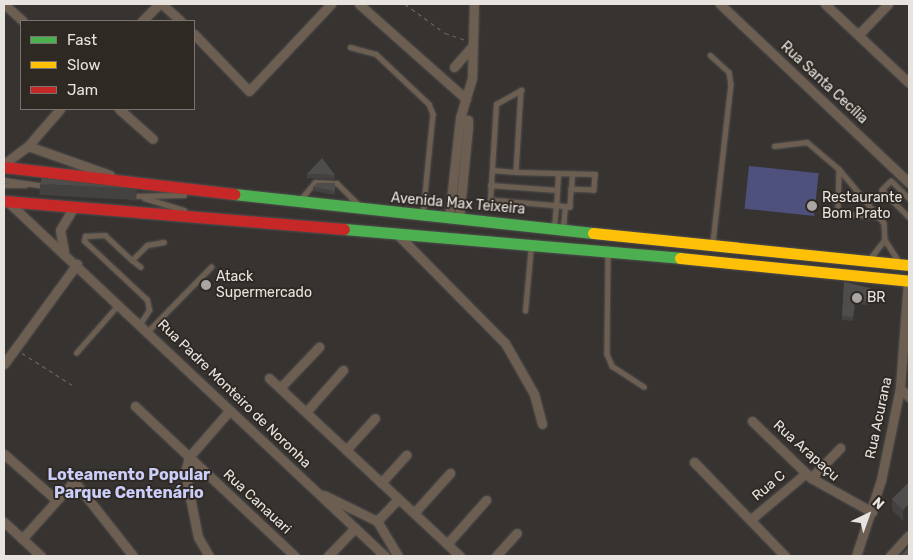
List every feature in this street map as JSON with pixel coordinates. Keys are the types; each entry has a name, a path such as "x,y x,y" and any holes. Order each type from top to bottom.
{"main road":[{"name":"Avenida Max Teixeira","path":"4,166 116,178 218,194 298,203 906,264"},
{"path":"6,201 221,221 608,250 909,281"}],"street":[{"path":"4,4 22,20"},
{"path":"195,35 235,79 249,90 258,86 331,4"},
{"path":"359,4 466,103"},
{"path":"454,219 473,42 474,4"},
{"name":"Rua Santa Cecília","path":"720,4 909,182"},
{"path":"825,4 909,83"},
{"path":"858,34 888,4"},
{"path":"143,20 156,5 179,20"},
{"path":"454,66 473,42"},
{"path":"4,166 28,146 59,110"},
{"path":"122,112 153,139"},
{"path":"28,146 116,178"},
{"name":"Rua Padre Monteiro de Noronha","path":"6,201 64,251 385,556"},
{"path":"64,251 60,230 74,208"},
{"path":"396,233 505,343 534,394 542,424"},
{"path":"4,364 77,264"},
{"name":"Rua Acurana","path":"856,556 872,512 907,353 909,281"},
{"path":"280,388 319,347"},
{"path":"306,412 343,370"},
{"path":"902,374 909,381"},
{"path":"269,378 460,556"},
{"path":"900,388 909,397"},
{"name":"Rua Canauari","path":"135,406 295,556"},
{"path":"209,556 198,537 186,487 189,457 230,410"},
{"path":"346,450 375,418"},
{"name":"Rua Arapaçu","path":"752,420 808,475 872,512"},
{"name":"Rua C","path":"750,520 840,448"},
{"path":"4,454 55,499"},
{"path":"381,483 406,455"},
{"path":"694,462 785,556"},
{"path":"414,513 450,473"},
{"path":"22,539 55,499 74,481 86,492 127,554"},
{"path":"317,492 377,521 398,556"},
{"path":"377,521 398,499"},
{"path":"447,544 486,500"},
{"path":"4,522 41,556"},
{"path":"328,556 355,528"},
{"path":"496,556 517,533"},
{"path":"890,556 908,539"}],"lane":[{"path":"350,47 376,54 429,104 433,114 422,216"},
{"path":"710,55 729,72 731,84 712,244"},
{"path":"516,172 521,90 496,104 490,200 570,207 572,174"},
{"path":"774,146 807,142 839,169 880,217 884,240 906,264"},
{"path":"839,169 838,213 880,217"},
{"path":"492,170 595,174 594,190 571,189"},
{"path":"558,174 556,206 559,229"},
{"path":"4,180 49,186"},
{"path":"909,198 891,181 882,190 909,217"},
{"path":"298,203 315,182 337,183 363,210"},
{"path":"4,186 40,185"},
{"path":"490,185 557,190"},
{"path":"122,194 140,196 218,194"},
{"path":"140,196 221,221"},
{"path":"559,229 565,207"},
{"path":"140,324 149,310 147,300 84,241 85,236 105,235 141,267"},
{"path":"868,260 884,240"},
{"path":"132,260 147,245 164,242"},
{"path":"525,311 531,244"},
{"path":"608,250 607,354 612,366 644,387"},
{"path":"148,331 211,267"},
{"path":"76,353 119,304"}],"path":[{"path":"404,4 446,33 473,42"},
{"path":"16,349 72,385"}],"shaded area":[{"path":"749,166 819,173 814,216 745,209"}],"building":[{"path":"322,158 335,175 307,174"},
{"path":"42,178 137,189 40,184"},
{"path":"317,183 335,183 335,191 313,187"},
{"name":"BR","path":"844,282 870,288 869,302 855,300 853,317 842,316"},
{"path":"909,482 909,504 903,510 892,499"},
{"path":"909,547 909,556 900,556"}],"traffic: fast":[{"path":"234,194 593,233"},
{"path":"344,229 680,258"}],"traffic: slow":[{"path":"593,233 909,265"},
{"path":"680,258 909,281"}],"traffic: jam":[{"path":"4,167 234,194"},
{"path":"4,201 344,229"}],"place":[{"name":"Restaurante Bom Prato","path":"812,206"},
{"name":"Atack Supermercado","path":"206,285"},
{"name":"BR","path":"857,298"}],"district":[{"name":"Loteamento Popular Parque Centenário","path":"129,484"}]}
